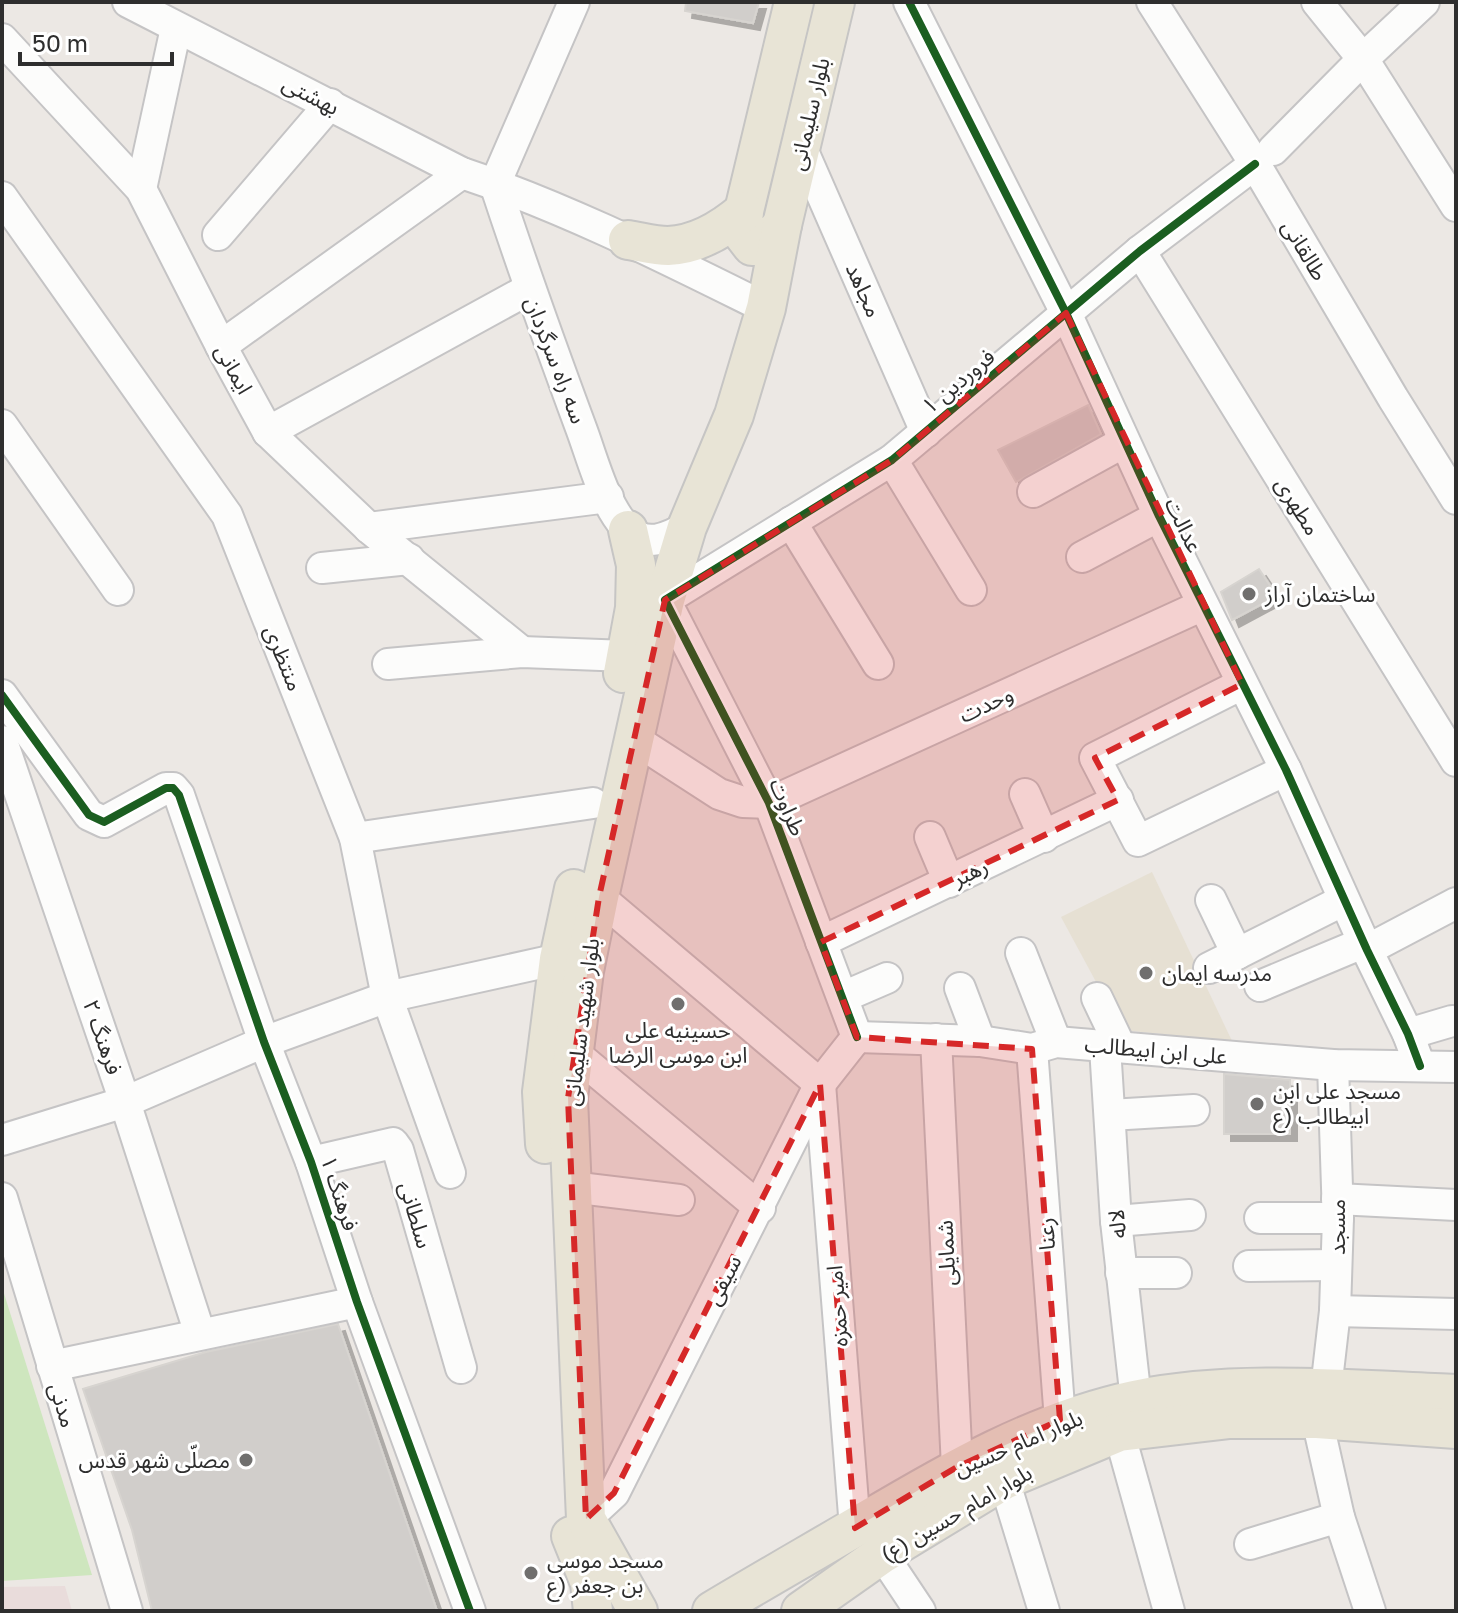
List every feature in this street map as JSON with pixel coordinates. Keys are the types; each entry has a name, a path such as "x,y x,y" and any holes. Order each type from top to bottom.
{"main road":[{"name":"بلوار سلیمانی","path":"744,211 794,2"},
{"name":"بلوار سلیمانی","path":"782,225 835,2"},
{"path":"744,211 742,233 752,246 763,246 782,225"},
{"path":"628,240 668,246 696,240 728,225 744,211"},
{"path":"687,527 734,415 766,308 782,225"},
{"name":"بلوار شهید سلیمانی","path":"638,1611 586,1519 568,1098 599,897 665,600 687,527"},
{"name":"بلوار شهید سلیمانی","path":"593,1611 590,1583 562,1514 542,1092 559,959 635,608 636,565 628,530"},
{"name":"بلوار امام حسین","path":"712,1611 957,1467 1060,1420 1127,1416 1235,1388 1322,1404 1456,1394"},
{"path":"1322,1404 1456,1429"},
{"name":"بلوار امام حسین (ع)","path":"819,1606 882,1554 1004,1480 1127,1416"}],"street":[{"name":"بهشتی","path":"128,2 462,173 495,184"},
{"path":"574,2 495,184 628,240 766,308"},
{"name":"عدالت","path":"909,2 1066,313 1159,516 1286,770 1420,1066"},
{"name":"طالقانی","path":"1152,2 1264,157 1393,398 1456,499"},
{"path":"1317,2 1363,59 1456,206"},
{"name":"فروردین ۱","path":"665,600 892,460 1140,251 1264,157 1424,2"},
{"path":"141,189 176,28"},
{"name":"ایمانی","path":"2,39 141,189 268,432 369,528 522,652"},
{"path":"218,235 330,104"},
{"name":"مجاهد","path":"802,149 926,432"},
{"path":"221,346 462,173"},
{"name":"سه راه سرگردان","path":"495,184 529,289 608,497 628,530"},
{"name":"منتظری","path":"2,197 227,515 355,838 387,997 450,1173"},
{"name":"مطهری","path":"1140,251 1456,761"},
{"path":"268,432 529,289"},
{"path":"2,425 118,590"},
{"path":"1033,492 1124,442"},
{"path":"892,460 971,590"},
{"path":"369,528 608,497"},
{"path":"1082,557 1159,516"},
{"path":"791,522 878,664"},
{"path":"628,530 647,540 663,541 687,527"},
{"path":"322,568 409,559"},
{"name":"طراوت","path":"665,600 769,803 857,1037"},
{"name":"وحدت","path":"769,803 1203,605"},
{"path":"388,664 522,652 627,656"},
{"path":"1242,684 1095,758 1138,841 1286,770"},
{"name":"فرهنگ ۱","path":"2,695 89,815 96,820 104,822 166,788 173,788 179,795 264,1042 311,1162 357,1302 470,1611"},
{"path":"634,739 719,794 743,802 769,803"},
{"name":"فرهنگ ۲","path":"2,741 200,1334"},
{"path":"1025,794 1044,837"},
{"name":"رهبر","path":"821,942 1118,800"},
{"path":"355,838 593,803"},
{"path":"930,837 949,882"},
{"path":"599,897 820,1084"},
{"path":"1211,900 1237,954"},
{"path":"1209,968 1344,900"},
{"path":"1260,986 1366,946 1456,903"},
{"name":"رعنا","path":"1021,953 1044,1045 1060,1420"},
{"path":"2,1140 125,1102 264,1042 387,997 559,959"},
{"path":"843,997 887,978"},
{"path":"960,988 980,1041"},
{"path":"1097,998 1112,1047"},
{"path":"1408,1034 1452,1021"},
{"name":"سیفی","path":"586,1519 614,1493 820,1084 857,1037"},
{"name":"علی ابن ابیطالب","path":"857,1037 1112,1047 1333,1065 1456,1067"},
{"name":"شمایلی","path":"936,1039 957,1467"},
{"name":"لاله","path":"1112,1047 1110,1115 1127,1416 1169,1611"},
{"path":"573,1052 760,1208"},
{"name":"مسجد","path":"1333,1065 1337,1209 1335,1311 1322,1404 1339,1517 1370,1611"},
{"name":"امیر حمزه","path":"820,1084 855,1528"},
{"path":"1110,1115 1194,1110"},
{"name":"سلطانی","path":"311,1162 393,1143 398,1150 461,1368"},
{"path":"571,1187 679,1200"},
{"name":"مدنی","path":"2,1198 127,1611"},
{"path":"1260,1218 1337,1209 1456,1205"},
{"path":"1116,1221 1190,1215"},
{"path":"1249,1266 1336,1265"},
{"path":"1121,1273 1176,1273"},
{"path":"52,1366 357,1302"},
{"path":"1335,1311 1456,1314"},
{"path":"1004,1480 1044,1611"},
{"path":"1250,1544 1339,1517"},
{"path":"882,1554 920,1611"}],"highlighted area":[{"path":"1066,313 1242,684 1095,758 1118,800 821,942 857,1037 1032,1049 1060,1420 957,1467 855,1528 820,1084 614,1493 586,1519 568,1098 599,897 665,600 892,460"}],"shaded area":[{"name":"مدرسه ایمان","path":"1152,872 1232,1041 1122,1030 1061,917"},
{"path":"65,1586 72,1611 2,1611 2,1587"}],"green space":[{"path":"2,1287 92,1575 2,1581"}],"building":[{"path":"686,2 759,2 753,23 685,11"},
{"path":"1088,405 1101,434 1016,482 998,450"},
{"name":"ساختمان آراز","path":"1259,569 1277,596 1232,620 1221,592"},
{"name":"مسجد علی ابن ابیطالب (ع","path":"1224,1074 1290,1080 1290,1134 1224,1134"},
{"name":"مصلّی شهر قدس","path":"338,1324 437,1611 152,1611 132,1530 83,1389 206,1352"}],"cycle path":[{"path":"909,2 1066,313 1159,516 1286,770 1420,1066"},
{"path":"857,1037 769,803 665,600 892,460 1140,251 1255,164"},
{"path":"2,695 89,815 104,822 166,788 173,788 179,795 264,1042 311,1162 357,1302 470,1611"}],"place":[{"name":"ساختمان آراز","path":"1249,594"},
{"name":"مدرسه ایمان","path":"1146,973"},
{"name":"حسینیه علی ابن موسی الرضا","path":"678,1004"},
{"name":"مسجد علی ابن ابیطالب (ع","path":"1257,1104"},
{"name":"مصلّی شهر قدس","path":"246,1460"},
{"name":"مسجد موسی بن جعفر (ع","path":"531,1573"}]}
